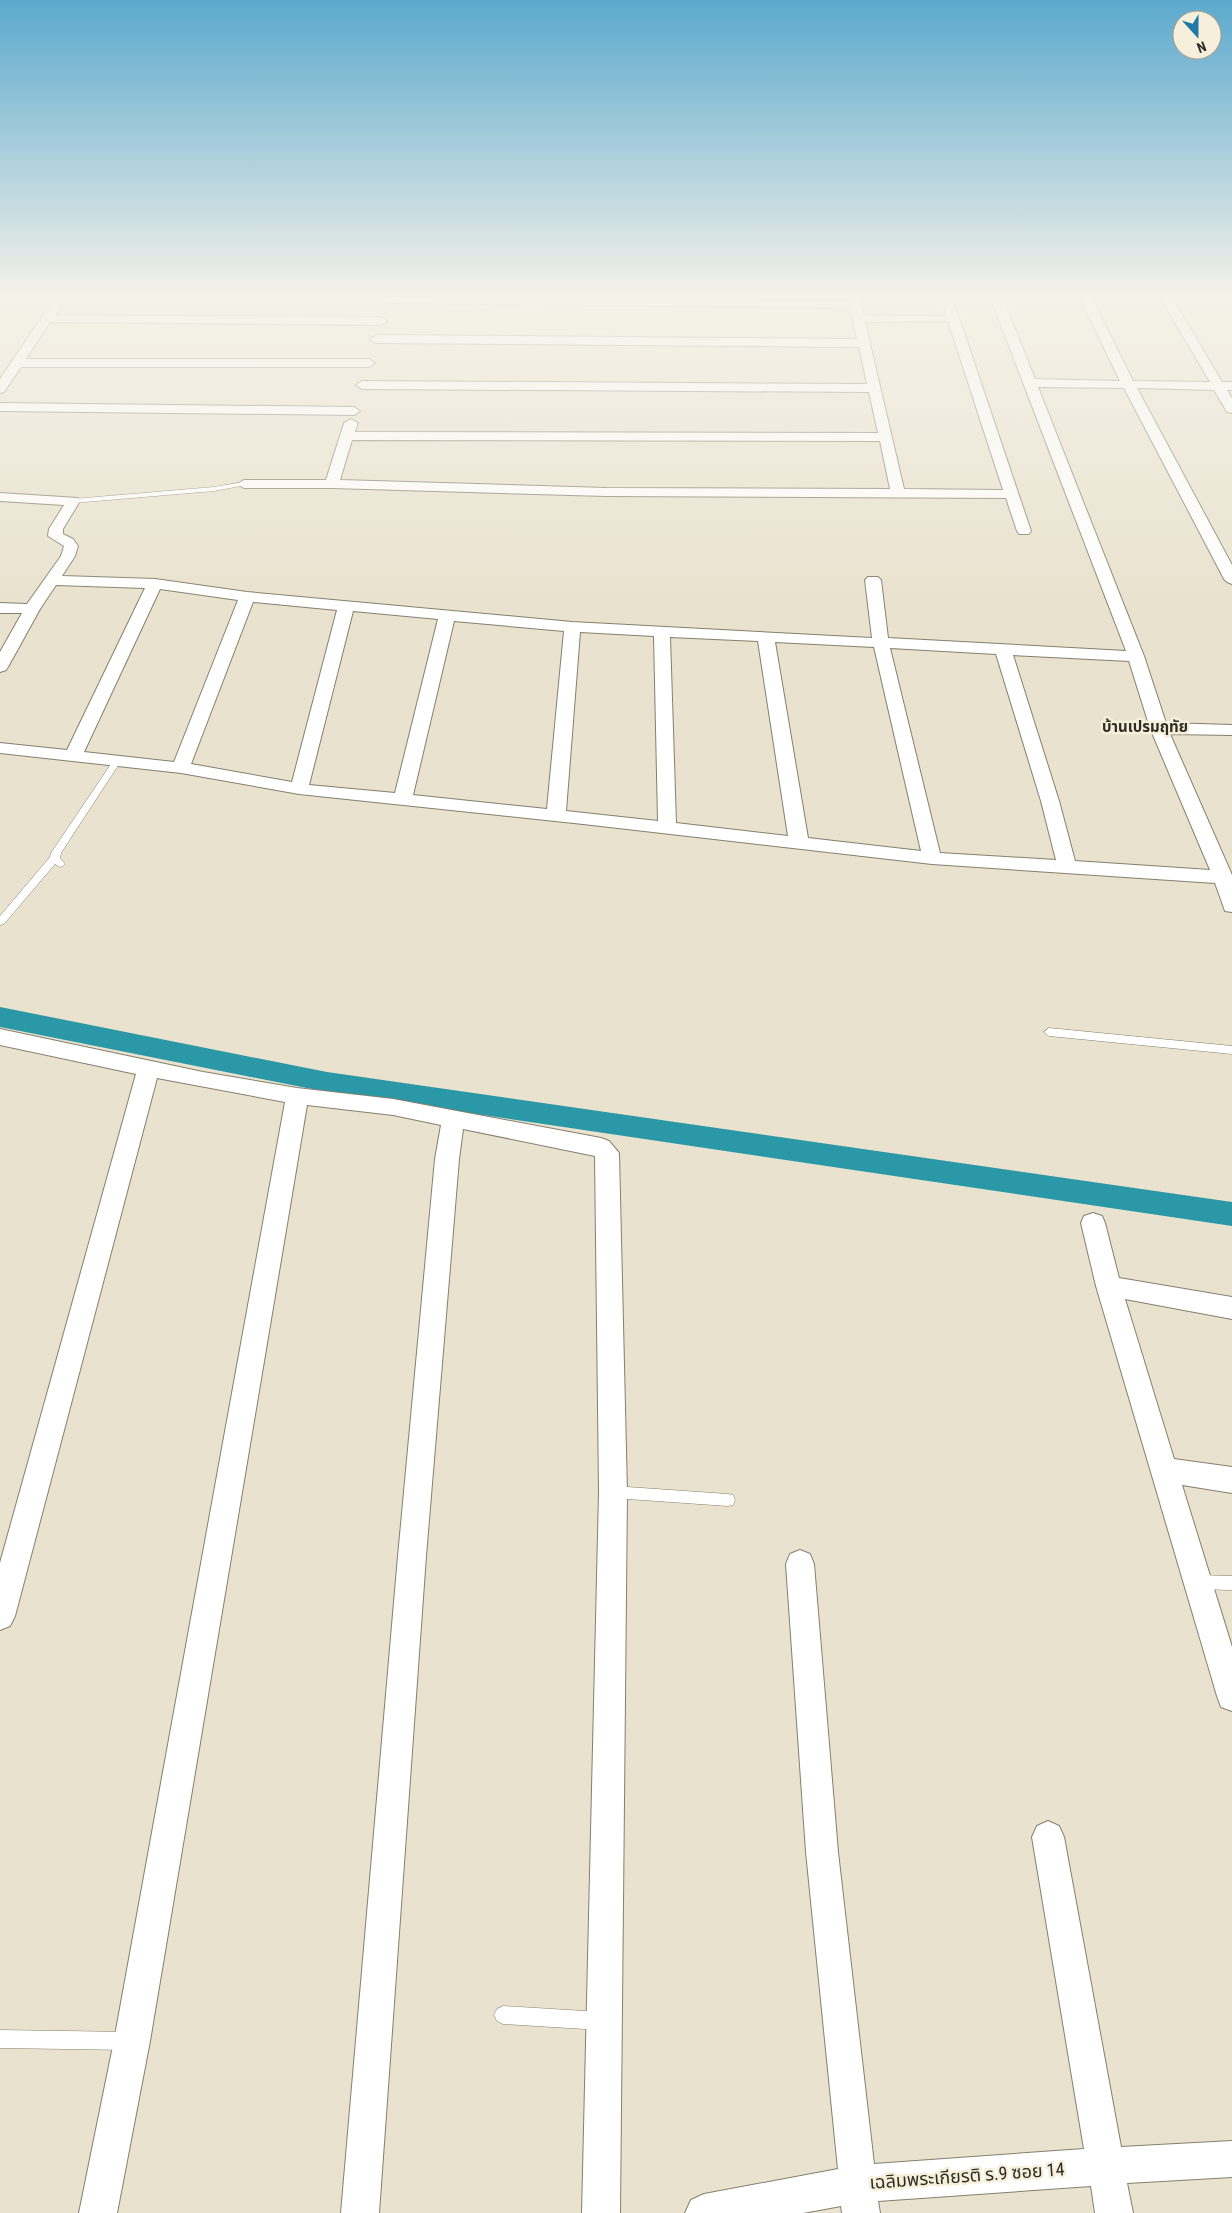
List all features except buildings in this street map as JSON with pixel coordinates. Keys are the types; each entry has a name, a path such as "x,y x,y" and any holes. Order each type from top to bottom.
{"street":[{"path":"0,407 395,397"},
{"path":"876,397 898,493"},
{"path":"980,397 1010,494 1024,531"},
{"path":"1035,397 1136,656 1159,728 1225,873 1232,906"},
{"path":"1135,397 1232,579"},
{"path":"1225,397 1232,409"},
{"path":"332,484 358,398"},
{"path":"347,436 886,437"},
{"path":"244,484 332,484 606,492 1010,494"},
{"path":"0,498 73,501 56,529 55,536 58,540 68,542 71,546 68,556 32,609 0,667"},
{"path":"50,580 155,584 247,598 572,627 1136,656"},
{"path":"873,580 881,644 932,858"},
{"path":"73,757 155,584"},
{"path":"181,768 247,598"},
{"path":"299,789 346,607"},
{"path":"0,608 32,609"},
{"path":"403,799 447,616"},
{"path":"556,815 572,627"},
{"path":"662,632 667,828"},
{"path":"766,638 799,843"},
{"path":"1003,650 1050,801 1067,867"},
{"path":"1159,728 1232,730"},
{"path":"0,748 181,768 299,789 556,815 932,858 1067,867 1225,873"},
{"path":"2,1042 297,1096 393,1108 453,1119 601,1147 607,1153 613,1492 601,2213"},
{"path":"0,1616 148,1068"},
{"path":"98,2213 132,2041 297,1096"},
{"path":"360,2213 412,1556 447,1159 453,1119"},
{"path":"1093,1223 1108,1286 1232,1696"},
{"path":"1108,1286 1232,1308"},
{"path":"1164,1470 1232,1480"},
{"path":"800,1564 822,1852 859,2198"},
{"path":"1048,1837 1114,2213"},
{"name":"เฉลิมพระเกียรติ ร.9 ซอย 14","path":"704,2213 859,2198 1105,2166 1232,2159"}],"lane":[{"path":"73,501 214,489 244,484"},
{"path":"0,922 58,861 56,852 117,761"},
{"path":"1049,1032 1232,1050"},
{"path":"613,1492 728,1500"},
{"path":"1197,1582 1232,1583"},
{"path":"503,2014 603,2022"},
{"path":"0,2039 132,2041"}],"waterway":[{"path":"0,1017 327,1082 1232,1214"}],"district":[{"name":"บ้านเปรมฤทัย","path":"1145,727"}]}
